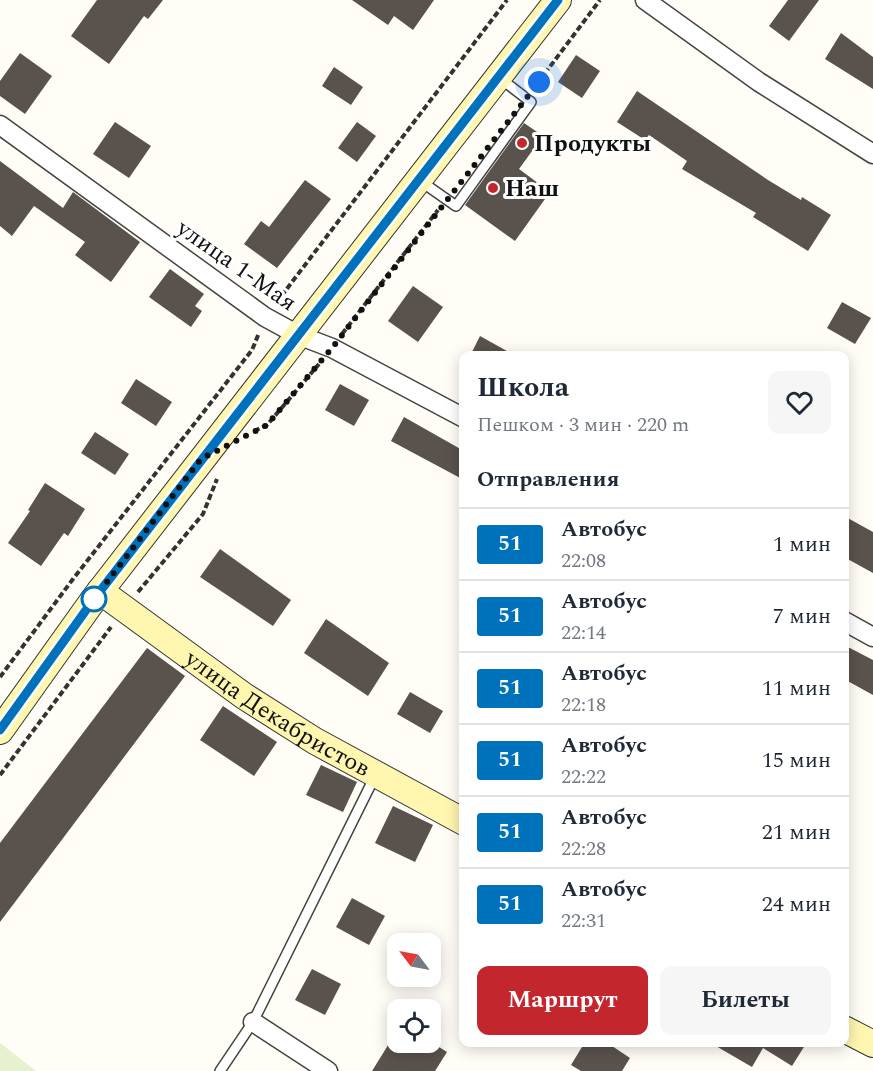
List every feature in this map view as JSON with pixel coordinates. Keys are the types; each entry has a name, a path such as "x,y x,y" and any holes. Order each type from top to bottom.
{"main road":[{"path":"0,730 100,591 558,0"},
{"name":"улица Декабристов","path":"100,591 244,696 315,741 459,819"},
{"path":"849,1032 873,1044"}],"street":[{"path":"645,0 759,82 873,154"},
{"name":"улица 1-Мая","path":"0,125 265,317 298,335 332,348 459,415"},
{"path":"849,624 873,637"},
{"path":"253,1022 328,1071"}],"lane":[{"path":"418,179 456,206 531,102 498,77"},
{"path":"220,1071 253,1022 376,774"}],"path":[{"path":"0,677 73,579 252,350 265,317 507,0"},
{"path":"526,98 600,0"},
{"path":"250,434 267,425 332,348 447,199"}],"green space":[{"path":"0,1043 36,1071 0,1071"}],"building":[{"path":"97,0 163,0 148,19 144,16 109,64 71,36"},
{"path":"352,0 434,0 413,30 394,16 388,25"},
{"path":"788,0 819,0 789,41 769,26"},
{"path":"841,33 873,57 873,89 825,59"},
{"path":"20,53 52,76 25,114 0,96 0,81"},
{"path":"576,55 600,71 582,98 558,82"},
{"path":"334,67 363,87 351,105 322,86"},
{"path":"637,91 768,180 831,215 808,251 753,217 756,213 682,169 687,161 649,135 645,140 617,122"},
{"path":"115,122 151,146 129,178 93,154"},
{"path":"357,122 376,136 357,162 338,148"},
{"path":"524,123 543,136 519,169 550,192 515,241 465,205"},
{"path":"0,161 63,208 73,192 140,242 111,282 75,255 85,242 34,206 12,236 0,226"},
{"path":"305,180 331,199 277,268 244,244 261,221 269,227"},
{"path":"170,269 204,294 195,306 202,311 191,327 149,297"},
{"path":"413,286 443,307 418,342 388,321"},
{"path":"842,302 871,318 855,344 827,328"},
{"path":"480,336 507,351 472,351"},
{"path":"136,379 172,402 156,426 121,403"},
{"path":"340,384 369,400 354,426 325,410"},
{"path":"404,417 459,448 459,477 391,441"},
{"path":"95,432 129,454 115,475 81,453"},
{"path":"45,483 85,509 68,536 64,533 41,566 8,543 30,511 28,510"},
{"path":"849,519 873,532 873,573 849,560"},
{"path":"220,549 291,600 273,626 200,577"},
{"path":"326,619 389,663 368,696 304,653"},
{"path":"147,648 185,676 0,922 0,843"},
{"path":"849,648 873,660 873,695 849,682"},
{"path":"410,692 443,711 430,733 397,714"},
{"path":"223,706 277,742 254,776 200,740"},
{"path":"321,765 357,782 343,812 306,795"},
{"path":"393,806 433,825 415,862 375,843"},
{"path":"352,898 385,916 369,945 336,927"},
{"path":"312,969 341,984 325,1015 295,1000"},
{"path":"387,1047 387,1053 441,1053 441,1048 447,1052 435,1071 372,1071"},
{"path":"582,1047 614,1047 630,1058 622,1071 581,1071 571,1065"},
{"path":"718,1047 804,1047 792,1066 763,1048 752,1067"}],"bus line":[{"name":"51","path":"0,730 94,599 201,459 558,0"}],"place":[{"name":"Продукты","path":"522,143"},
{"name":"Наш","path":"493,188"}],"route":[{"path":"94,599 201,459 267,425 332,348 539,82"}]}
